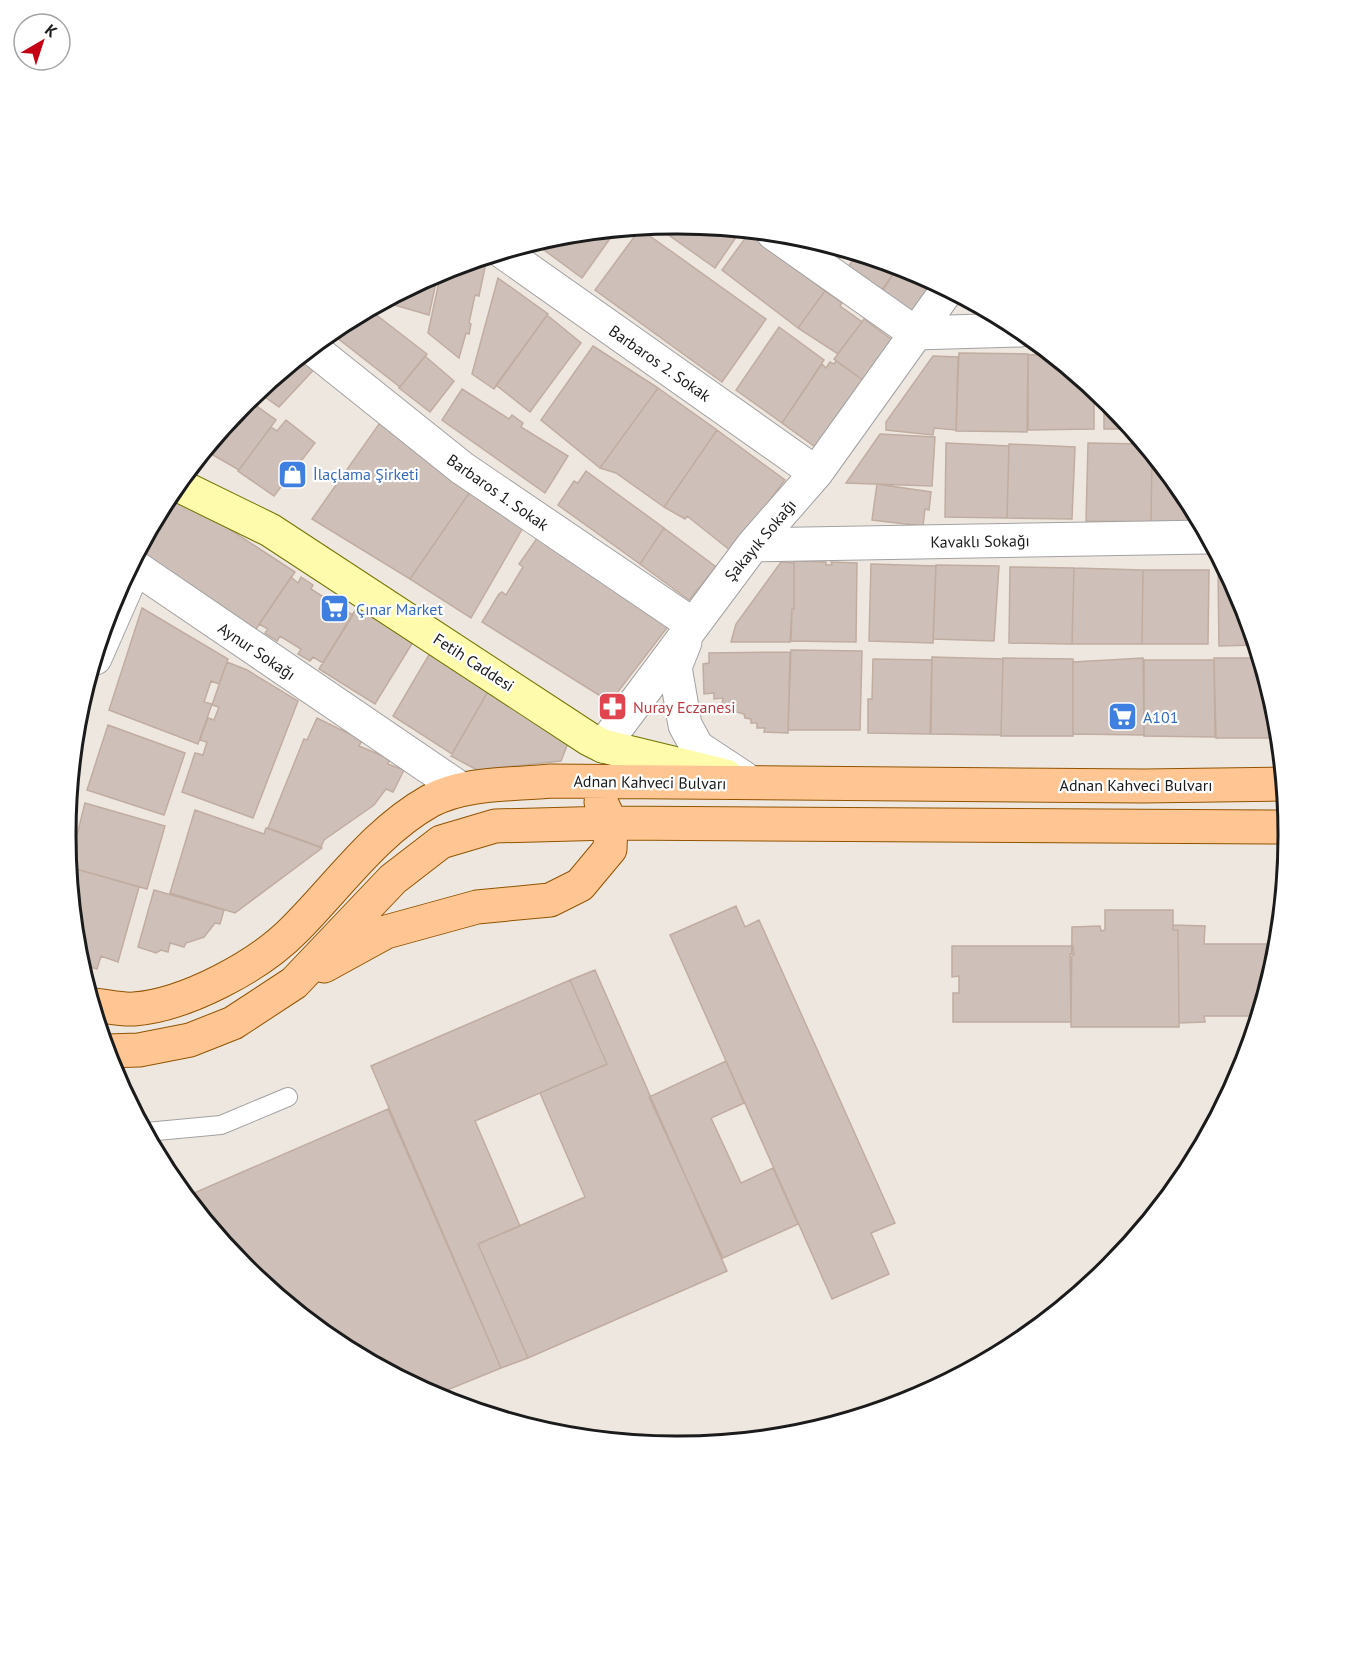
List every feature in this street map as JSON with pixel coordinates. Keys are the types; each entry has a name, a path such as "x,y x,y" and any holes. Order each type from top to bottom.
{"main road":[{"name":"Adnan Kahveci Bulvarı","path":"102,1006 134,1009 186,996 226,979 263,956 294,930 360,856 404,819 431,801 461,789 551,781 1132,786 1275,784"},
{"path":"117,1051 139,1050 190,1040 233,1023 294,984 386,932 477,907 550,900 580,885 600,864 610,849 611,823 598,795 582,785 551,781"},
{"path":"294,984 393,879 441,842 495,826 611,823 1278,827"}],"street":[{"path":"791,246 915,333 1002,331"},
{"name":"Barbaros 2. Sokak","path":"512,258 816,473"},
{"name":"Şakayık Sokağı","path":"596,742 753,545 816,473 942,296"},
{"name":"Barbaros 1. Sokak","path":"319,353 462,468 692,624"},
{"name":"Fetih Caddesi","path":"187,488 270,530 596,742 754,783"},
{"name":"Kavaklı Sokağı","path":"753,545 1198,537"},
{"name":"Aynur Sokağı","path":"138,570 461,789"},
{"path":"692,624 675,667 685,725 697,747 726,769 754,783"},
{"path":"551,781 588,775 594,761 596,742"}],"lane":[{"path":"155,1131 221,1125 288,1097"}],"building":[{"path":"668,234 736,238 715,268"},
{"path":"649,235 766,319 722,382 595,290 635,236"},
{"path":"610,239 582,278 544,250"},
{"path":"745,239 759,241 825,291 798,328 722,270"},
{"path":"829,254 840,257 838,261"},
{"path":"852,261 893,275 883,290 848,267"},
{"path":"485,267 479,296 475,295 469,334 466,333 459,358 428,333 438,284"},
{"path":"893,275 939,294 920,320 881,291"},
{"path":"498,278 548,314 494,389 472,374"},
{"path":"436,285 429,315 395,305"},
{"path":"825,291 842,303 840,306 862,322 838,354 798,328"},
{"path":"377,315 427,354 400,387 339,339"},
{"path":"547,315 581,343 530,412 496,385"},
{"path":"864,319 903,348 874,388 834,359"},
{"path":"779,327 824,360 782,423 736,390"},
{"path":"593,346 658,388 600,468 541,420"},
{"path":"959,353 1028,354 1027,432 956,431"},
{"path":"1028,355 1037,355 1043,359 1094,403 1094,429 1028,430"},
{"path":"425,356 454,381 430,412 399,388"},
{"path":"933,356 958,357 956,430 934,428 933,435 886,430 886,422"},
{"path":"313,357 320,363 279,407 266,398"},
{"path":"836,361 871,386 825,454 782,423 822,364 826,368 830,362 834,364"},
{"path":"658,388 717,430 664,507 616,473 600,468"},
{"path":"462,389 509,419 512,415 523,423 521,427 568,456 545,493 442,420"},
{"path":"256,406 276,420 239,470 213,455"},
{"path":"1104,412 1119,429 1104,429"},
{"path":"384,417 472,489 410,579 312,519"},
{"path":"286,420 315,443 274,496 238,471 271,427 277,431"},
{"path":"717,430 785,480 731,551 687,516 685,519 664,507"},
{"path":"880,434 935,437 932,486 846,483"},
{"path":"946,443 1009,446 1007,518 945,517"},
{"path":"1088,443 1132,444 1152,468 1151,522 1086,521"},
{"path":"1009,444 1075,447 1072,519 1007,518"},
{"path":"1152,468 1190,524 1151,522"},
{"path":"586,471 664,528 640,564 558,505 574,481 578,483"},
{"path":"877,484 931,492 929,510 925,509 923,526 872,520"},
{"path":"472,489 524,526 471,618 410,579"},
{"path":"181,497 295,572 254,632 143,559"},
{"path":"664,528 716,567 689,600 640,564"},
{"path":"540,534 670,624 610,702 482,622 499,594 502,592 506,595 523,567 519,564"},
{"path":"794,561 826,562 826,565 832,565 831,562 857,563 856,642 791,641"},
{"path":"781,562 794,563 794,609 792,609 790,642 731,642 736,624"},
{"path":"871,564 936,566 933,643 869,641"},
{"path":"936,565 999,566 994,641 933,639"},
{"path":"1010,567 1074,568 1072,644 1009,643"},
{"path":"1074,568 1143,570 1142,644 1072,644"},
{"path":"1143,570 1209,570 1208,644 1142,644"},
{"path":"1218,574 1247,645 1219,646"},
{"path":"291,577 298,583 301,577 313,585 311,589 331,602 334,598 347,606 344,610 353,615 323,663 313,657 310,661 298,654 301,649 280,636 277,641 265,633 268,629 259,624"},
{"path":"357,607 413,642 375,704 319,669"},
{"path":"142,608 228,659 219,684 211,681 204,702 212,704 198,744 109,710"},
{"path":"791,650 862,651 860,730 788,730"},
{"path":"790,652 788,733 764,732 765,728 757,728 757,723 751,723 751,719 745,718 744,714 729,710 729,704 722,704 723,698 714,699 714,693 704,694 703,664 709,663 709,653"},
{"path":"430,653 489,690 452,754 393,716"},
{"path":"932,657 1003,659 1001,735 930,734"},
{"path":"1003,658 1073,659 1073,736 1001,736"},
{"path":"1143,658 1144,735 1073,734 1073,662"},
{"path":"1214,658 1251,658 1269,738 1216,738"},
{"path":"873,659 932,660 931,734 868,733 868,699 872,699"},
{"path":"1144,660 1214,660 1215,737 1144,736"},
{"path":"227,662 247,670 298,701 253,818 182,792 195,753 203,755 207,742 200,740 208,718 214,720 219,707 212,705"},
{"path":"489,690 568,743 561,761 477,770 451,756"},
{"path":"317,718 362,740 359,746 390,759 388,764 404,770 393,792 386,789 374,805 324,840 321,847 268,828 304,739 307,740"},
{"path":"108,725 185,753 164,815 87,790"},
{"path":"85,803 165,826 147,889 78,869 76,838"},
{"path":"195,810 264,834 266,828 322,848 235,913 170,893"},
{"path":"78,870 139,887 118,962 101,956 97,969 92,967 88,952"},
{"path":"154,890 224,910 220,924 215,923 204,937 186,943 184,947 170,943 168,952 161,950 156,953 138,947"},
{"path":"736,906 745,927 759,920 895,1223 871,1233 889,1274 832,1299 670,935"},
{"path":"1105,910 1173,910 1173,930 1178,930 1179,1027 1071,1027 1072,927 1100,926 1101,931 1105,930"},
{"path":"1173,925 1205,926 1204,944 1267,944 1249,1016 1204,1016 1205,1022 1179,1023 1178,930 1173,930"},
{"path":"952,946 1073,946 1074,955 1070,954 1071,1022 953,1022 953,993 959,993 959,976 952,977"},
{"path":"595,970 727,1271 528,1358 478,1244 585,1197 540,1093 607,1064 570,980"},
{"path":"570,980 607,1064 475,1121 520,1226 478,1244 528,1358 501,1368 371,1066"},
{"path":"726,1061 744,1103 711,1118 741,1183 773,1168 798,1224 723,1258 649,1097"},
{"path":"388,1109 501,1368 447,1390 377,1355 311,1311 281,1286 252,1260 195,1193"}],"place":[{"name":"İlaçlama Şirketi","path":"292,474"},
{"name":"Çınar Market","path":"335,609"},
{"name":"Nuray Eczanesi","path":"612,707"},
{"name":"A101","path":"1122,717"}]}
